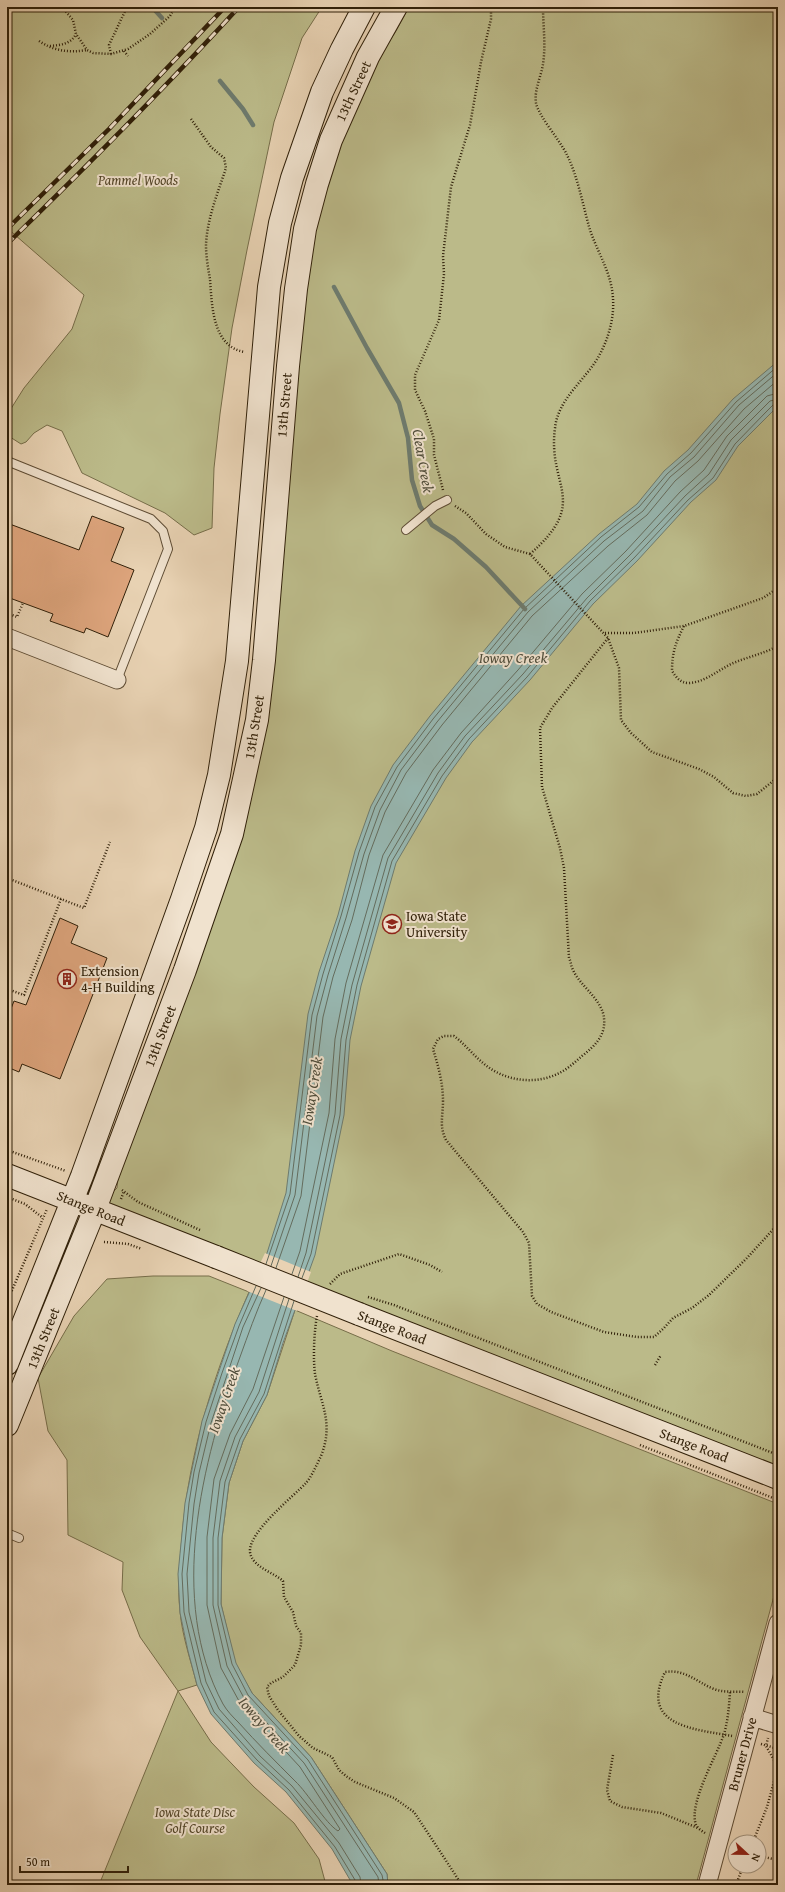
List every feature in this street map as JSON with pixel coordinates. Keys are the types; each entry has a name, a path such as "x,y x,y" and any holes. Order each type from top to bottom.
{"main road":[{"name":"13th Street","path":"7,1364 72,1200 206,828 219,774 237,661 270,287 280,224 292,178 320,99 342,49 364,7"},
{"name":"13th Street","path":"7,1425 96,1209 185,970 232,834 257,720 265,652 288,366 296,289 305,229 331,140 365,64 396,7"},
{"name":"Stange Road","path":"7,1175 216,1256 362,1305 778,1478"}],"street":[{"path":"7,637 118,680"},
{"name":"Bruner Drive","path":"707,1885 778,1623"},
{"path":"752,1717 774,1723"}],"lane":[{"path":"7,461 151,519 163,531 168,549 118,680"},
{"path":"406,530 435,506 447,500"},
{"path":"7,1533 19,1538"}],"path":[{"path":"62,7 73,20 76,34 86,50 93,53 112,54 124,51 155,29 170,16 175,7"},
{"path":"112,54 109,45 127,7"},
{"path":"492,7 492,19 481,62 470,125 451,187 444,250 444,274 439,320 415,375 415,390 431,428 434,439 434,455 447,500 466,514 486,534 505,547 530,554 590,620 604,633 608,638 619,668 621,720 631,734 652,752 699,769 714,777 733,793 746,796 757,794 778,777"},
{"path":"530,554 543,543 558,523 563,511 564,496 554,444 555,426 560,409 600,354 609,333 613,311 612,292 606,266 591,232 567,155 536,104 536,92 543,63 545,29 543,7"},
{"path":"48,47 66,44 73,40 76,34"},
{"path":"39,41 48,47 72,53 86,50"},
{"path":"124,51 128,56"},
{"path":"191,119 211,148 224,158 226,163 226,168 212,210 206,245 214,316 222,337 236,350 246,352"},
{"path":"245,359 246,345"},
{"path":"604,633 634,633 684,626 763,598 778,588"},
{"path":"7,613 17,617 23,603"},
{"path":"684,626 673,649 672,661 672,671 682,682 688,683 704,680 733,663 767,652 778,646"},
{"path":"608,638 552,708 540,728 542,787 560,848 564,868 570,958 573,970 596,1001 604,1016 604,1027 598,1041 564,1071 551,1077 529,1080 506,1077 493,1070 482,1063 466,1045 454,1036 438,1039 433,1049 440,1072 442,1088 443,1100 441,1130 446,1140 523,1232 528,1243 532,1296 537,1304 551,1312 604,1332 637,1337 654,1337 673,1318 692,1308 706,1298 732,1274 778,1224"},
{"path":"7,878 84,908 110,842"},
{"path":"7,989 24,995 61,899"},
{"path":"7,1150 71,1172"},
{"path":"65,1170 69,1167"},
{"path":"117,1188 124,1191 138,1202 202,1230"},
{"path":"121,1199 124,1191"},
{"path":"7,1197 25,1204 42,1218"},
{"path":"7,1302 46,1210"},
{"path":"104,1242 128,1244 143,1249"},
{"path":"328,1287 340,1274 399,1254 430,1264 442,1272"},
{"path":"362,1305 394,1305 778,1455"},
{"path":"317,1315 315,1330 315,1372 327,1417 327,1438 308,1482 272,1515 255,1540 250,1551 253,1561 283,1582 284,1597 293,1612 296,1626 301,1633 301,1645 294,1665 284,1677 271,1683 267,1687 269,1696 299,1736 313,1748 332,1757 339,1770 346,1776 355,1782 394,1798 414,1812 462,1885"},
{"path":"655,1365 661,1355"},
{"path":"735,1737 677,1724 662,1713 658,1700 659,1684 665,1672 674,1670 684,1673 702,1684 716,1690 748,1692"},
{"path":"756,1834 767,1807 778,1767 766,1746 774,1723 778,1689"},
{"path":"698,1828 696,1823 699,1793 724,1735 728,1720 730,1692"},
{"path":"766,1746 778,1749"},
{"path":"613,1755 607,1790 610,1801 622,1807 661,1812 698,1828 709,1835"},
{"path":"767,1858 778,1860"},
{"path":"736,1885 740,1874"}],"green space":[{"name":"Pammel Woods","path":"7,7 322,7 302,38 274,122 232,328 214,468 212,528 194,535 165,513 82,473 62,431 47,425 34,433 26,442 21,444 7,435 7,415 24,388 72,329 84,295 7,228"},
{"path":"409,7 778,7 778,1478 95,1209 117,1188 118,1178 239,840 295,368 315,231 337,148 368,74 396,31"},
{"path":"153,1276 209,1276 249,1292 225,1351 205,1411 197,1442 185,1504 179,1574 180,1611 187,1648 197,1685 178,1691 140,1637 122,1590 123,1562 68,1535 67,1460 48,1431 38,1378 74,1316 107,1279"},
{"path":"295,1310 392,1351 778,1504 778,1581 696,1885 681,1882 680,1885 388,1885 387,1874 311,1757 252,1693 235,1663 221,1604 222,1538 229,1483 243,1441 267,1395"},
{"name":"Iowa State Disc Golf Course","path":"178,1691 211,1742 254,1787 294,1823 319,1859 326,1885 99,1885"}],"water":[{"name":"Ioway Creek","path":"778,361 778,406 738,446 716,480 691,502 637,561 593,604 530,680 472,742 446,778 396,863 361,986 350,1040 344,1115 315,1255 283,1343 267,1395 243,1441 229,1483 222,1538 221,1604 236,1663 252,1693 311,1757 387,1874 388,1885 353,1885 332,1849 286,1792 254,1763 211,1714 197,1685 188,1651 180,1613 178,1574 185,1503 202,1421 235,1324 267,1253 286,1193 308,1014 319,972 338,915 355,851 371,806 393,765 430,716 521,606 599,534 637,504 664,471 688,450 733,399"}],"pier":[{"path":"265,1253 311,1272 297,1311 247,1291"}],"building":[{"path":"92,516 124,528 111,561 134,570 108,637 86,628 84,633 50,621 53,614 7,597 7,523 79,550"},
{"name":"Extension 4-H Building","path":"60,918 78,926 71,943 107,958 60,1079 22,1064 19,1072 7,1067 7,1019 14,1001 26,1005"}],"waterway":[{"name":"Clear Creek","path":"152,7 162,18"},
{"name":"Clear Creek","path":"220,81 243,109 253,125"},
{"name":"Clear Creek","path":"334,287 399,403 408,438 412,480 420,506 432,525 454,539 486,567 525,609"}],"railway":[{"path":"7,229 109,129 225,7"},
{"path":"7,244 182,68 239,7"}],"place":[{"name":"Iowa State University","path":"392,924"},
{"name":"Extension 4-H Building","path":"67,979"}]}
